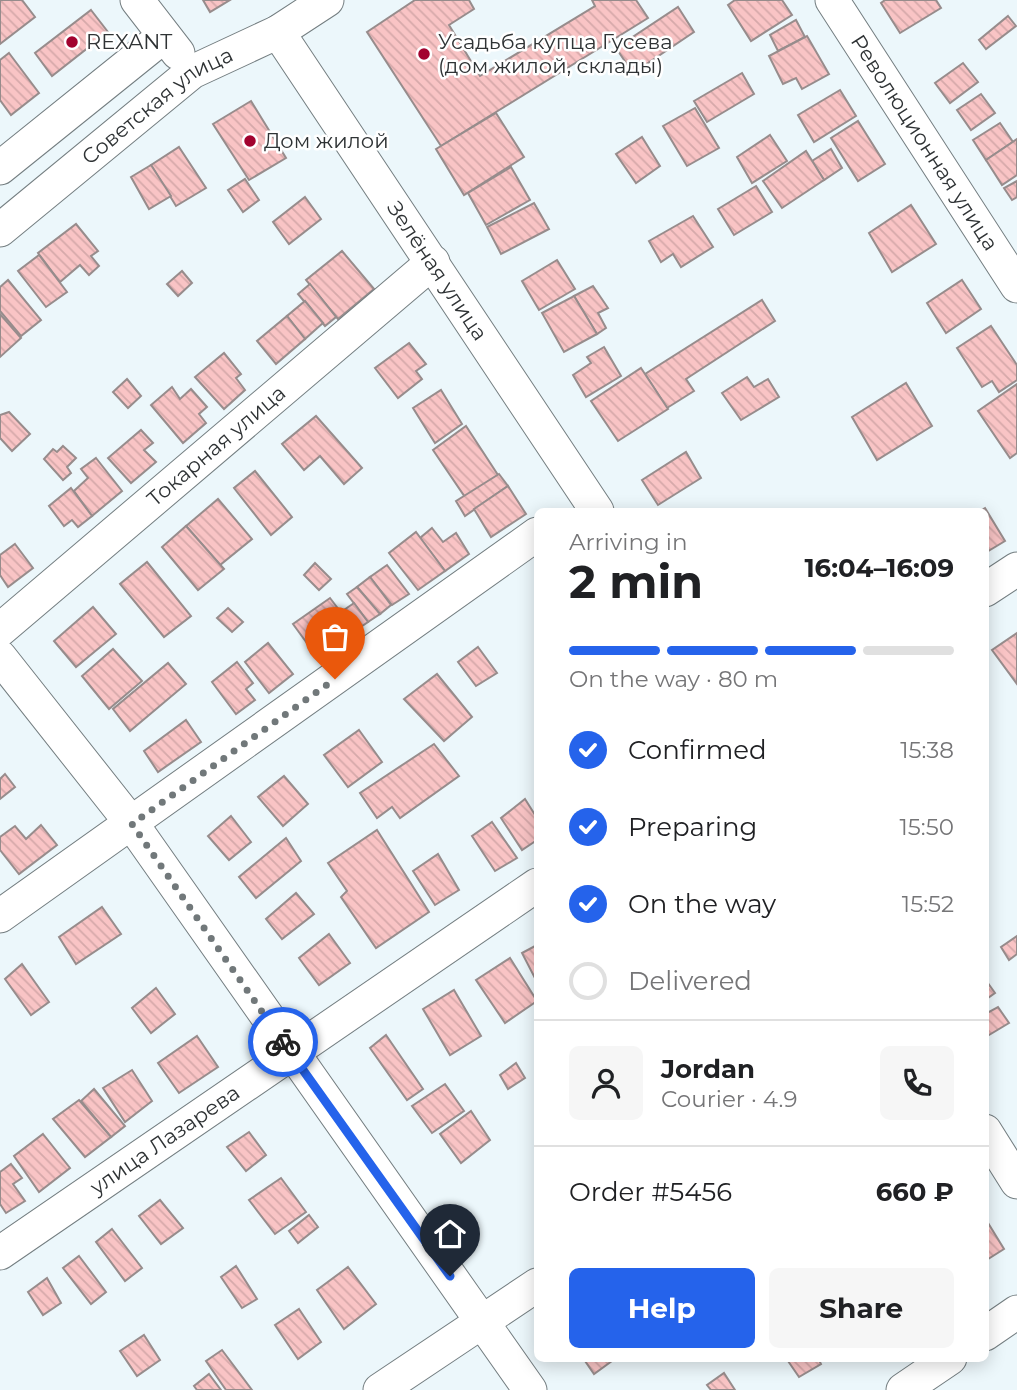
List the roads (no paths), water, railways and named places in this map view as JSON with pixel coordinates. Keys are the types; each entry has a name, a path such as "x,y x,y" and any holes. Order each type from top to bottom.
{"street":[{"path":"137,0 192,72"},
{"name":"Советская улица","path":"0,230 192,72 278,32 327,0"},
{"name":"Революционная улица","path":"832,0 1017,286"},
{"name":"Зелёная улица","path":"278,32 433,262 585,507"},
{"path":"0,168 164,36"},
{"name":"Токарная улица","path":"0,630 433,262"},
{"path":"0,916 534,536"},
{"path":"989,587 1017,569"},
{"path":"0,657 132,824 291,1054 530,1390"},
{"name":"улица Лазарева","path":"0,1254 534,887"},
{"path":"989,1137 1017,1182"},
{"path":"380,1390 534,1287"},
{"path":"989,1331 1017,1312"},
{"path":"903,1390 944,1362"}],"place":[{"name":"REXANT","path":"72,42"},
{"name":"Усадьба купца Гусева (дом жилой, склады)","path":"424,54"},
{"name":"Дом жилой","path":"250,141"}]}
